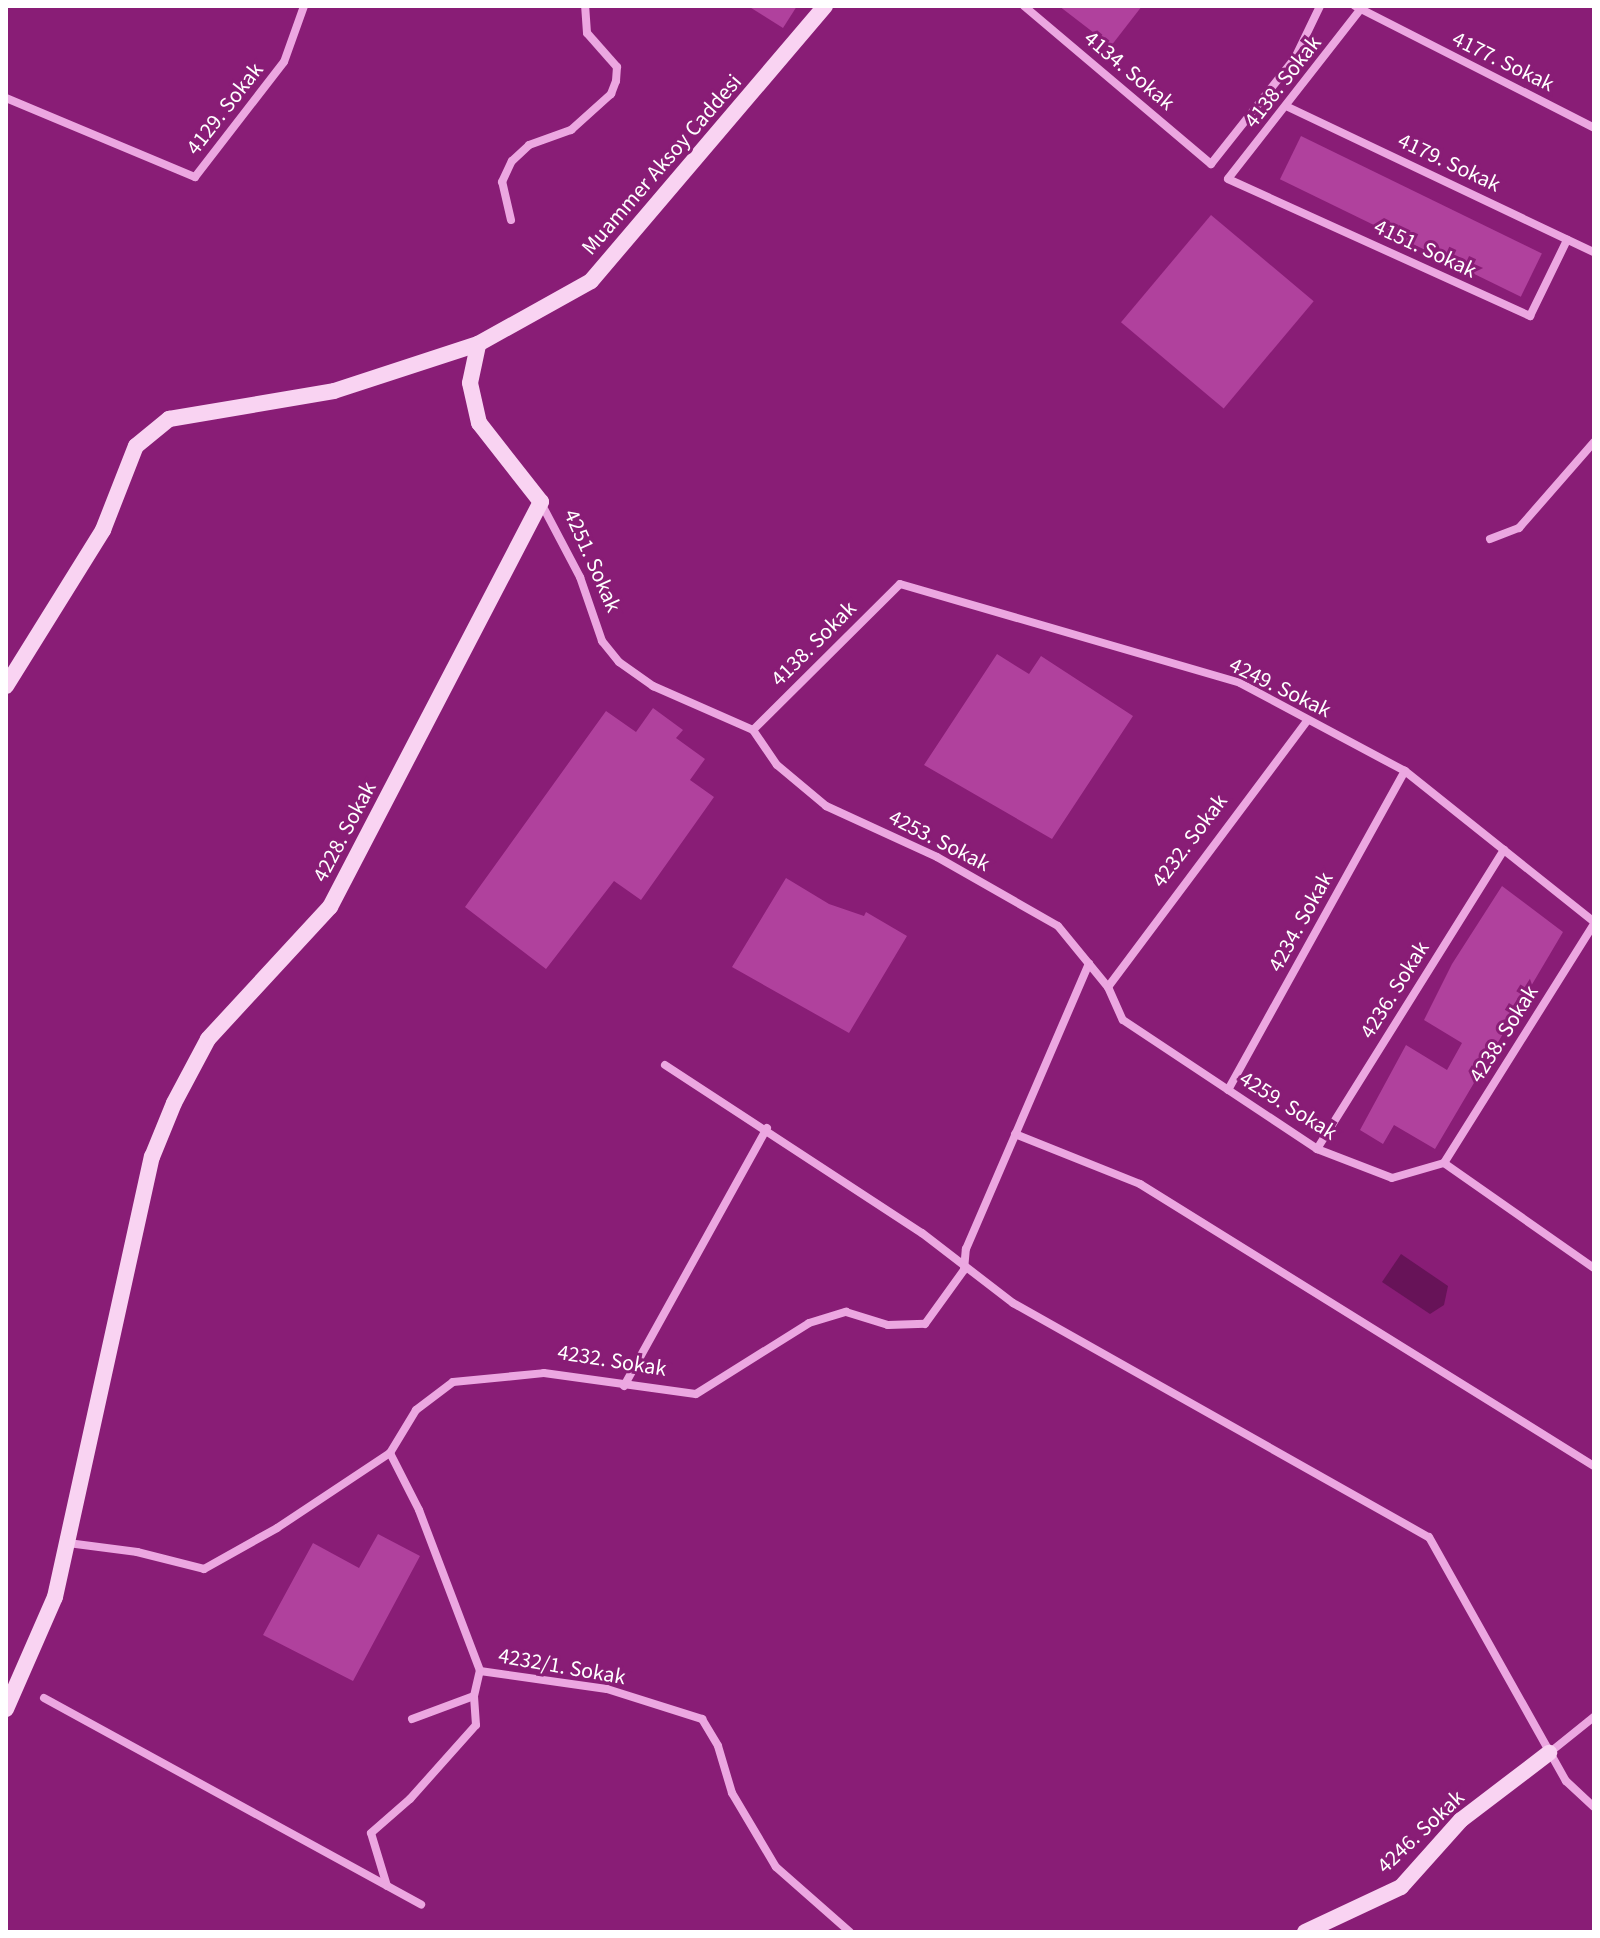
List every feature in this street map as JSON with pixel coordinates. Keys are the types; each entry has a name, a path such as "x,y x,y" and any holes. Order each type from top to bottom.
{"street":[{"name":"4129. Sokak","path":"6,98 195,177 284,62 304,6"},
{"path":"511,220 502,182 512,161 529,145 571,130 611,94 616,81 617,67 587,33 585,6"},
{"name":"Muammer Aksoy Caddesi","path":"6,686 103,530 136,446 169,419 334,391 478,344 591,281 825,6"},
{"name":"4134. Sokak","path":"1024,6 1211,164 1295,58 1320,6"},
{"name":"4138. Sokak","path":"1228,179 1288,107 1359,8"},
{"name":"4177. Sokak","path":"1359,8 1594,128"},
{"name":"4179. Sokak","path":"1288,107 1594,252"},
{"name":"4151. Sokak","path":"1228,179 1530,316 1567,240"},
{"name":"4251. Sokak","path":"478,344 470,383 479,423 541,502 580,577 602,641 619,662 653,686 753,730"},
{"path":"1490,539 1519,528 1594,442"},
{"name":"4228. Sokak","path":"68,1543 152,1157 208,1039 330,907 541,502"},
{"name":"4138. Sokak","path":"753,730 900,584"},
{"name":"4249. Sokak","path":"900,584 1240,683 1405,771 1594,923"},
{"name":"4232. Sokak","path":"1108,987 1307,721"},
{"name":"4253. Sokak","path":"753,730 777,765 826,806 937,857 1058,926 1108,987"},
{"name":"4234. Sokak","path":"1228,1090 1405,771"},
{"name":"4236. Sokak","path":"1317,1149 1504,850"},
{"name":"4238. Sokak","path":"1444,1163 1594,923"},
{"name":"4232. Sokak","path":"68,1543 137,1552 204,1569 277,1528 390,1453 416,1410 453,1382 544,1373 696,1394 809,1323 846,1312 888,1325 925,1324 964,1270 966,1249 1089,963"},
{"name":"4259. Sokak","path":"1108,987 1123,1020 1317,1149 1392,1178 1444,1163"},
{"path":"665,1065 767,1128 922,1233 964,1270 1013,1303 1429,1537 1566,1781 1594,1807"},
{"path":"624,1386 767,1128"},
{"path":"1015,1134 1140,1184 1594,1466"},
{"path":"1444,1163 1594,1268"},
{"name":"4232/1. Sokak","path":"390,1453 419,1510 480,1671 607,1689 702,1719 718,1746 732,1793 776,1867 850,1932"},
{"path":"6,1709 55,1597 68,1543"},
{"path":"387,1886 371,1833 410,1799 476,1725 474,1696 480,1671"},
{"path":"412,1719 474,1696"},
{"path":"44,1698 421,1904"},
{"name":"4246. Sokak","path":"1305,1932 1401,1887 1461,1820 1594,1717"}],"shaded area":[{"path":"1401,1254 1448,1286 1444,1305 1430,1314 1382,1282"}],"building":[{"path":"748,6 797,6 783,28"},
{"path":"1059,6 1142,6 1111,46"},
{"path":"1301,136 1542,253 1521,297 1280,179"},
{"path":"1211,215 1314,301 1224,408 1121,322"},
{"path":"997,654 1029,674 1041,656 1133,716 1052,839 924,765"},
{"path":"653,708 683,730 676,738 705,759 690,780 714,797 641,900 614,881 546,969 465,907 606,711 636,732"},
{"path":"786,878 829,904 864,916 866,912 907,936 849,1033 732,967"},
{"path":"1502,886 1563,932 1435,1149 1394,1125 1383,1144 1360,1130 1406,1045 1447,1070 1462,1043 1424,1020 1452,964"},
{"path":"378,1534 420,1556 353,1681 263,1635 313,1543 359,1568"}]}
